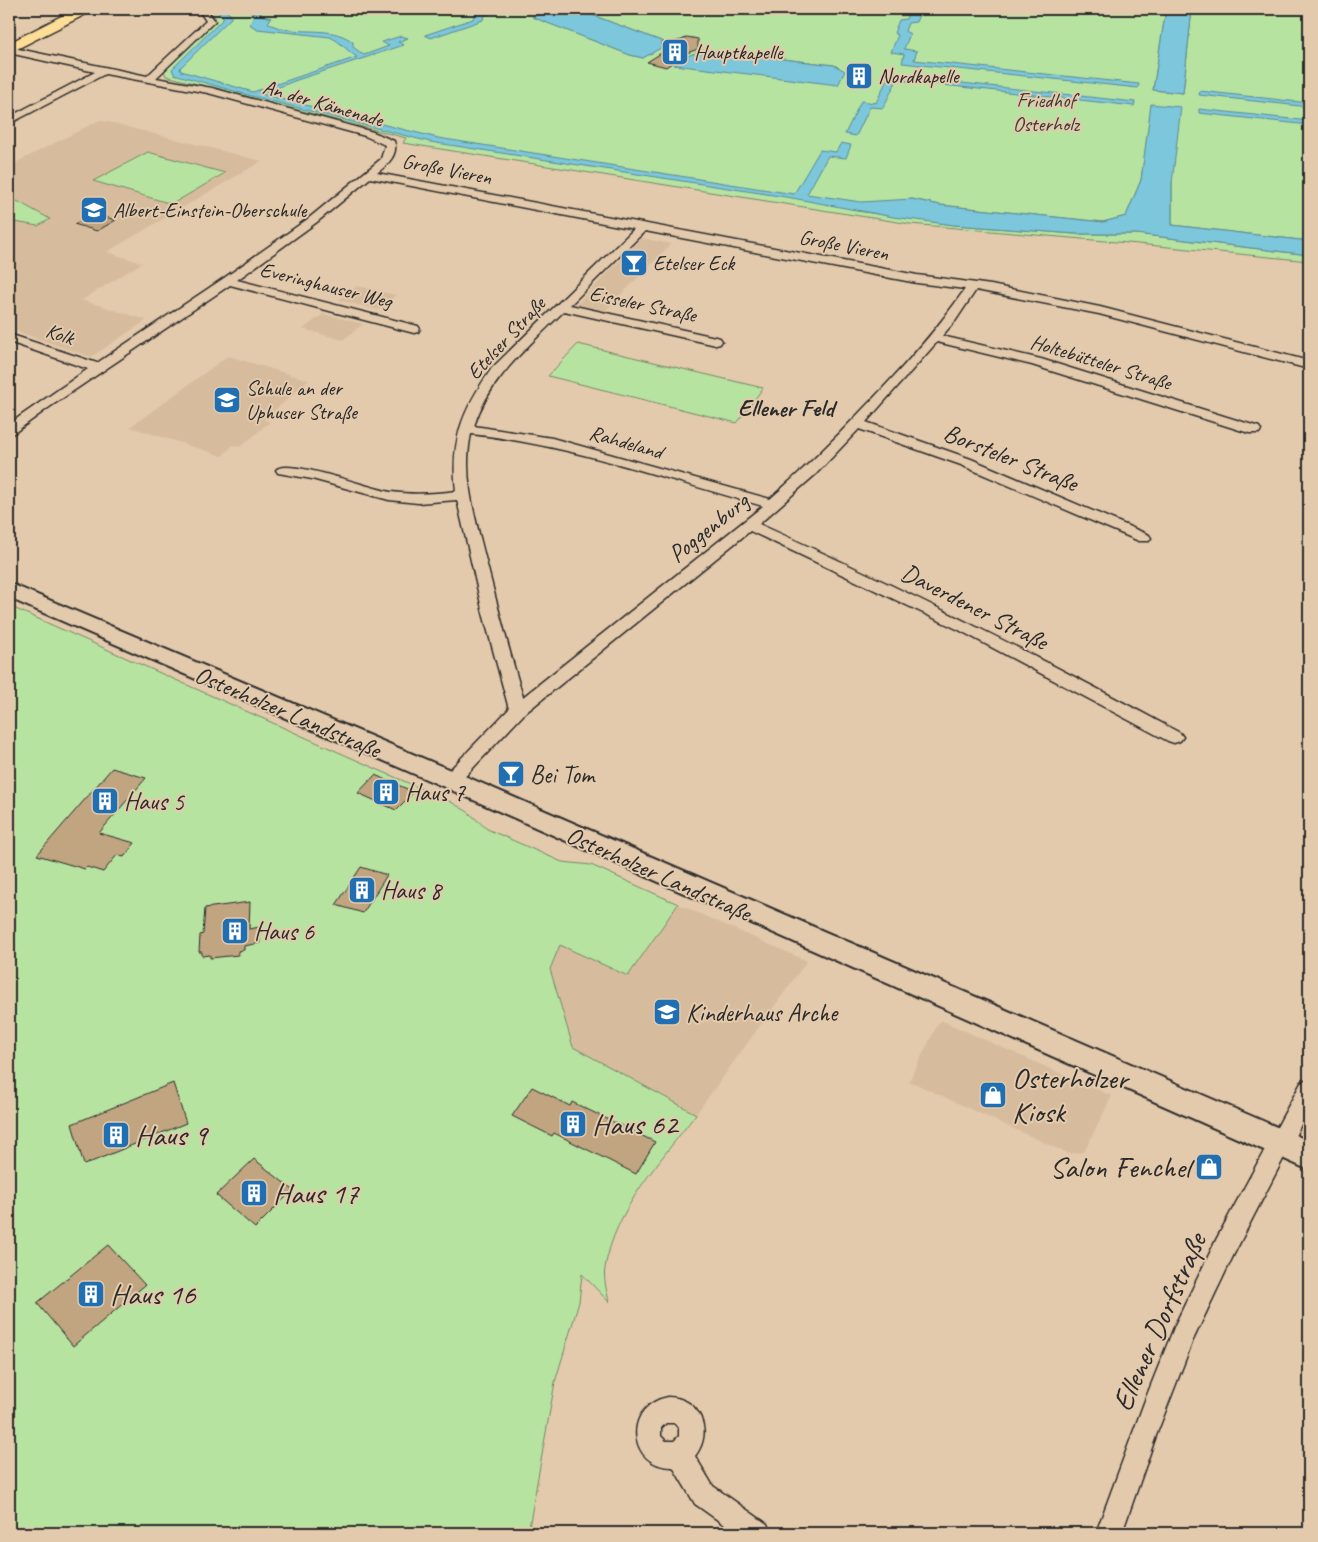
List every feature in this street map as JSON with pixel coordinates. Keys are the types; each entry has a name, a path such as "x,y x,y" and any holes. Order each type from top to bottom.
{"main road":[{"path":"9,49 85,9"},
{"name":"Osterholzer Landstraße","path":"9,590 451,780 1309,1156"}],"street":[{"path":"149,79 210,21 202,9"},
{"name":"An der Kämenade","path":"9,49 104,71 209,90 369,134 390,143 390,150 386,160 313,220 228,281 43,404 9,430"},
{"path":"9,121 104,71"},
{"name":"Große Vieren","path":"370,175 917,279 972,287 1100,311 1309,365"},
{"name":"Etelser Straße","path":"518,710 492,621 462,495 461,454 466,429 481,393 496,371 643,226"},
{"name":"Everinghauser Weg","path":"228,281 414,328"},
{"name":"Poggenburg","path":"451,780 518,710 749,525 858,424 935,338 972,287"},
{"name":"Eisseler Straße","path":"561,307 716,341"},
{"name":"Kolk","path":"9,338 98,368"},
{"name":"Holtebütteler Straße","path":"935,338 1036,362 1254,430"},
{"name":"Borsteler Straße","path":"858,424 966,462 1144,538"},
{"name":"Rahdeland","path":"466,429 510,434 552,442 773,504"},
{"path":"283,470 305,472 405,499 462,495"},
{"name":"Daverdener Straße","path":"749,525 858,573 1099,696 1174,737"},
{"name":"Ellener Dorfstraße","path":"1109,1533 1134,1460 1180,1344 1213,1270 1309,1088"},
{"path":"679,1453 704,1495 758,1533"}],"shaded area":[{"name":"Albert-Einstein-Oberschule","path":"100,120 262,161 107,252 142,263 82,300 147,320 91,357 9,329 9,166"},
{"path":"642,238 671,244 605,311 576,305"},
{"path":"357,286 396,295 378,310 339,300"},
{"path":"323,314 363,324 343,340 303,329"},
{"name":"Schule an der Uphuser Straße","path":"228,356 309,380 264,420 270,422 240,447 233,445 222,456 130,427"},
{"name":"Kinderhaus Arche","path":"678,904 807,961 696,1114 573,1047 550,969 560,945 628,976"},
{"path":"940,1020 1112,1096 1084,1152 1069,1154 909,1081"}],"green space":[{"name":"Friedhof Osterholz","path":"207,9 557,9 533,17 630,55 643,58 664,42 576,9 1166,9 1153,90 1183,93 1192,9 1309,9 1309,241 1172,225 1172,183 1152,104 1141,180 1126,216 1103,222 940,205 912,199 857,211 954,225 1075,234 1136,234 1309,255 1309,261 910,224 403,143 406,138 166,76 164,71 216,18","holes":["705,50 834,65 844,71 675,65 690,55"]},
{"path":"148,152 225,173 172,204 93,181"},
{"path":"17,201 50,219 38,226 9,221 9,211"},
{"path":"578,344 763,388 737,423 548,376"},
{"path":"9,606 451,802 468,812 487,829 562,862 591,865 678,904 628,976 560,945 550,969 573,1047 696,1114 641,1186 619,1225 610,1246 605,1268 605,1281 609,1302 582,1274 579,1302 555,1382 528,1533 9,1533"}],"water":[{"path":"215,9 224,9 231,15 231,18 180,68 181,71 253,92 357,57 330,37 257,29 249,24 254,14 246,9 254,9 261,13 261,15 271,18 268,23 288,30 333,33 343,36 353,42 353,47 364,55 389,46 382,42 401,36 408,38 398,42 404,45 297,80 261,94 438,138 794,194 820,150 836,152 841,143 851,145 846,158 828,156 807,194 861,202 912,199 940,205 1103,222 1126,216 1141,180 1151,104 1181,107 1172,183 1172,225 1309,241 1309,255 1136,234 1076,234 954,225 893,217 792,198 430,142 174,74 172,69 224,18"},
{"path":"485,9 499,9 484,16 483,20 431,38 425,35 473,19 474,15"},
{"path":"557,9 576,9 664,42 661,44 661,48 643,58 630,55 532,17"},
{"path":"910,9 921,10 916,22 908,23 905,31 910,34 904,49 917,51 914,60 1139,84 1138,88 902,63 904,54 891,52 898,35 894,33 899,20 906,19"},
{"path":"1166,9 1192,9 1183,93 1153,90"},
{"path":"705,50 834,65 845,71 838,85 674,65 690,55"},
{"path":"889,75 1135,102 1134,106 897,80 883,108 870,107 856,136 845,134 861,101 876,103"},
{"path":"1200,91 1309,103 1309,107 1199,95"},
{"path":"1199,109 1309,121 1309,125 1199,113"}],"building":[{"name":"Hauptkapelle","path":"687,37 698,39 698,49 687,53 666,67 647,62 663,52 669,43"},
{"path":"94,214 116,220 97,231 74,224"},
{"name":"Haus 5","path":"112,768 146,778 99,833 135,843 124,857 117,855 103,872 87,867 85,869 37,855"},
{"name":"Haus 7","path":"375,775 414,792 396,810 358,793"},
{"name":"Haus 8","path":"361,867 387,875 363,913 336,905"},
{"name":"Haus 6","path":"250,902 249,929 260,927 260,943 244,946 244,950 238,951 238,955 210,958 210,955 202,956 202,952 199,952 200,935 203,934 205,908"},
{"name":"Haus 9","path":"173,1083 186,1123 84,1165 72,1124"},
{"name":"Haus 62","path":"532,1087 570,1106 572,1102 655,1142 636,1174 554,1133 552,1136 512,1116"},
{"name":"Haus 17","path":"254,1159 293,1190 255,1228 216,1195"},
{"name":"Haus 16","path":"108,1245 145,1285 73,1346 37,1303"}],"place":[{"name":"Hauptkapelle","path":"675,52"},
{"name":"Nordkapelle","path":"859,76"},
{"name":"Albert-Einstein-Oberschule","path":"94,210"},
{"name":"Etelser Eck","path":"634,263"},
{"name":"Schule an der Uphuser Straße","path":"227,400"},
{"name":"Bei Tom","path":"511,774"},
{"name":"Haus 7","path":"386,792"},
{"name":"Haus 5","path":"105,801"},
{"name":"Haus 8","path":"362,890"},
{"name":"Haus 6","path":"235,931"},
{"name":"Kinderhaus Arche","path":"667,1012"},
{"name":"Osterholzer Kiosk","path":"993,1095"},
{"name":"Haus 62","path":"573,1124"},
{"name":"Haus 9","path":"116,1135"},
{"name":"Salon Fenchel","path":"1209,1167"},
{"name":"Haus 17","path":"254,1193"},
{"name":"Haus 16","path":"91,1294"}],"district":[{"name":"Ellener Feld","path":"786,408"}]}
